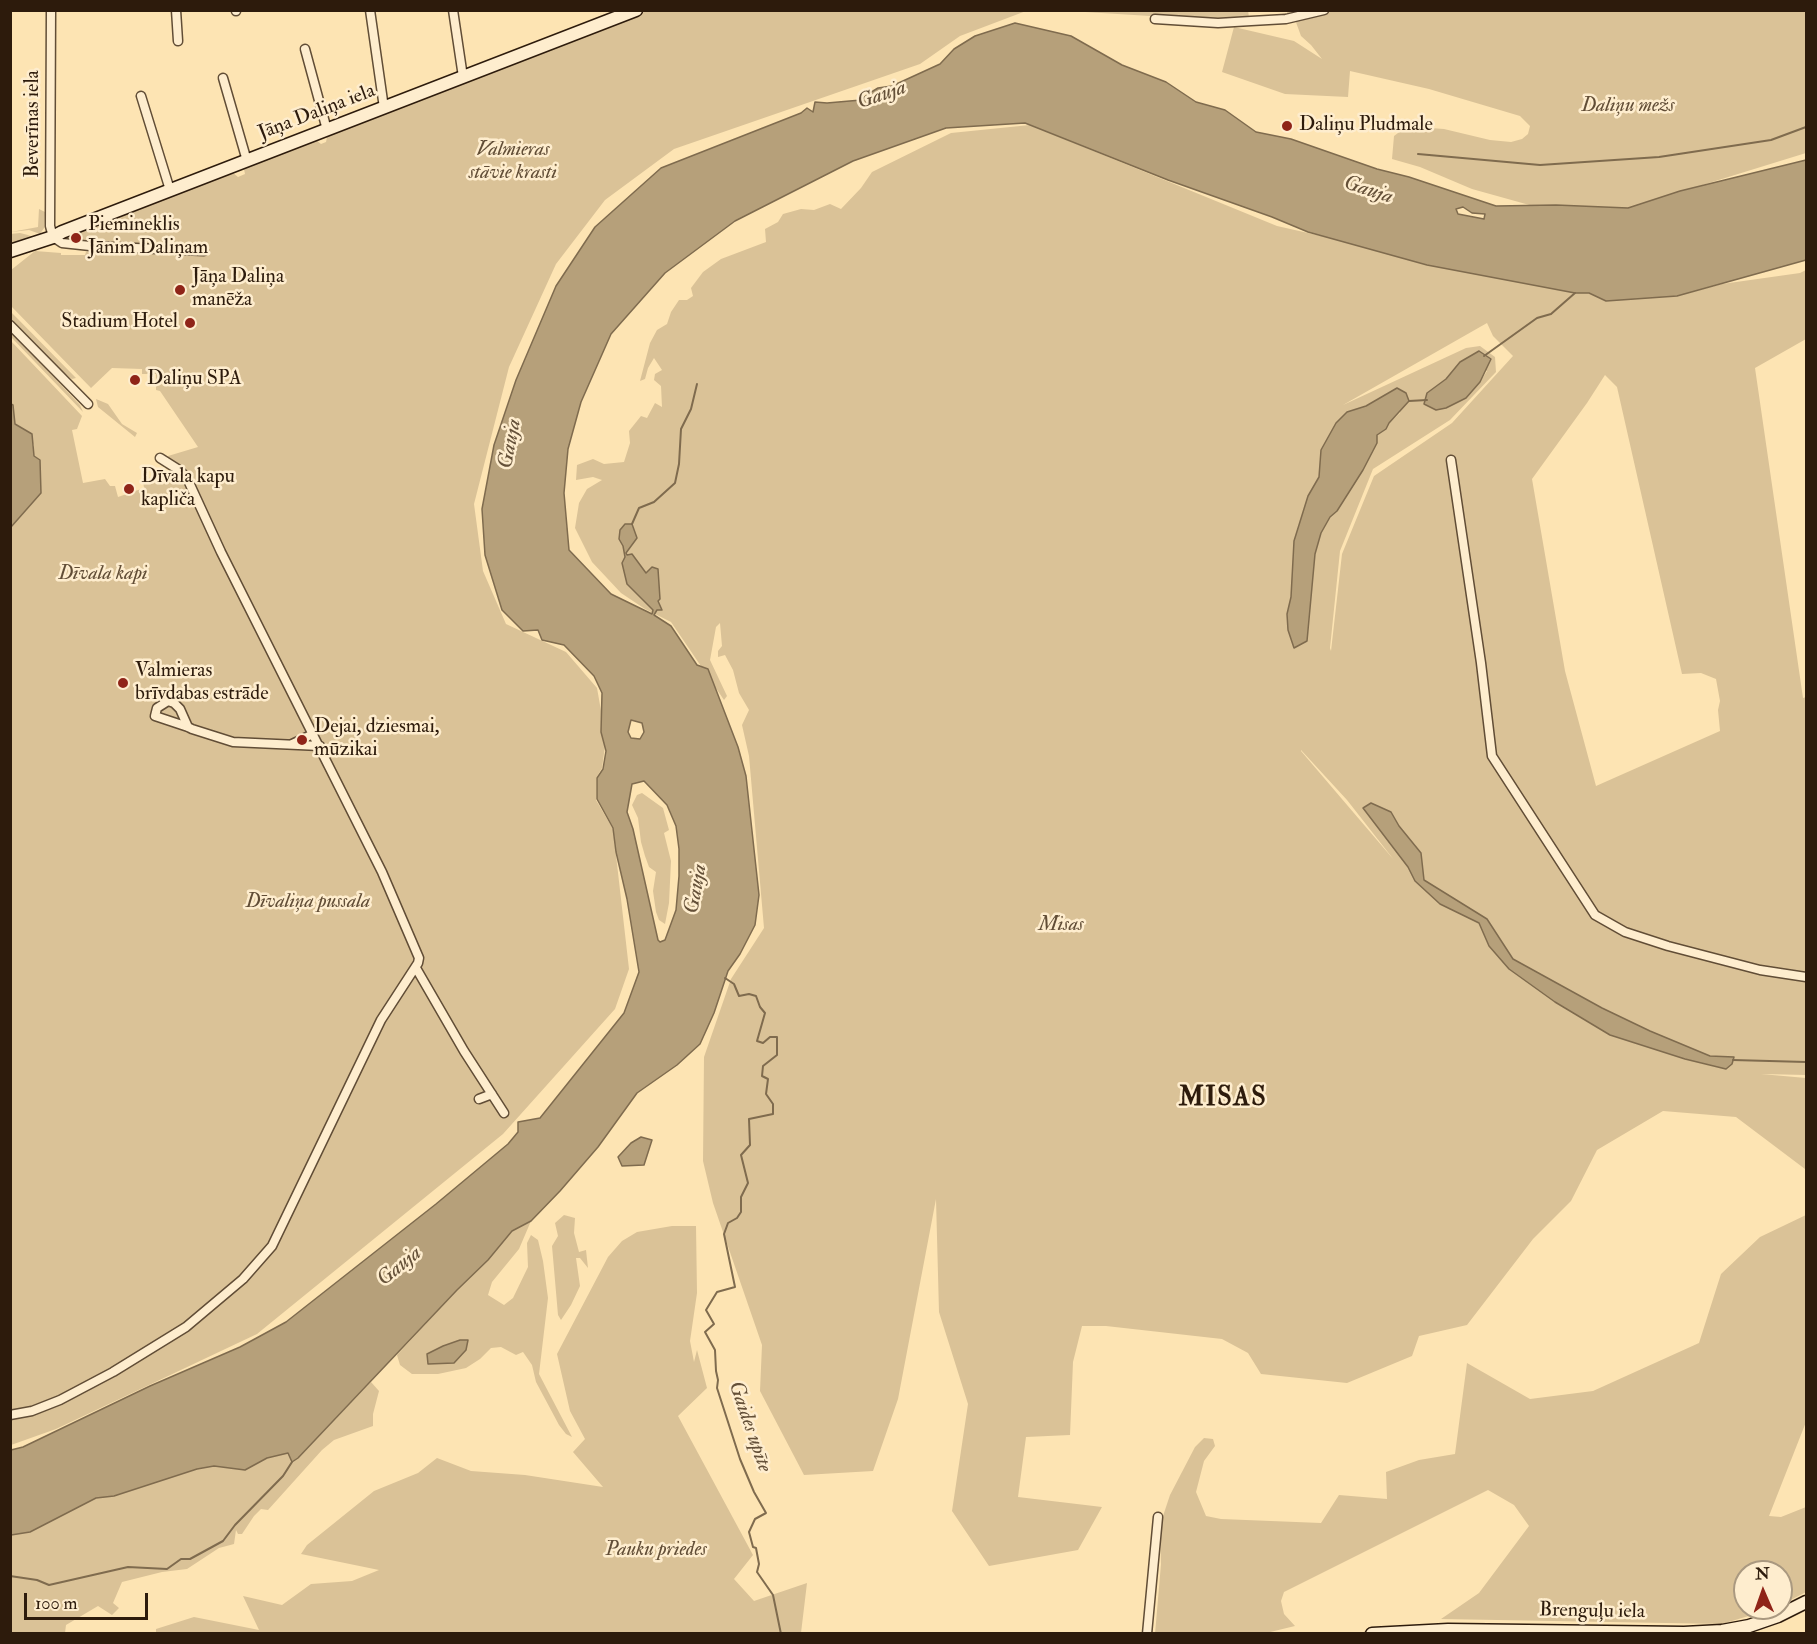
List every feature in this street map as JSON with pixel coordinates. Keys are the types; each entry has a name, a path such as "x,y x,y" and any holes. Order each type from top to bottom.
{"street":[{"name":"Beverīnas iela","path":"51,10 50,226 53,237"},
{"path":"176,10 178,41"},
{"path":"370,10 384,108"},
{"path":"453,10 463,77"},
{"name":"Jāņa Daliņa iela","path":"10,251 53,237 636,10"},
{"path":"1155,19 1218,23 1275,20 1324,10"},
{"path":"304,49 327,130"},
{"path":"223,78 247,161"},
{"path":"141,96 170,190"},
{"path":"53,237 62,243 90,246 204,251"},
{"path":"10,325 88,404"},
{"path":"10,1415 33,1411 60,1400 113,1372 186,1327 243,1279 272,1246 381,1020 416,968 419,958 382,872 187,478 160,458"},
{"path":"1451,460 1481,663 1492,756 1595,915 1625,932 1668,946 1760,970 1806,977"},
{"path":"188,728 233,742 320,746"},
{"path":"289,745 313,734"},
{"path":"416,968 464,1051 504,1113"},
{"path":"478,1100 492,1094"},
{"path":"1147,1634 1158,1516"},
{"name":"Brenguļu iela","path":"1372,1634 1448,1630 1684,1633 1722,1631 1749,1626 1778,1616 1806,1602"}],"green space":[{"path":"1248,10 1249,18 1215,20 1069,11"},
{"name":"Dīvaliņa pussala","path":"636,11 1026,11 960,36 920,64 674,149 605,200 556,264 509,367 474,504 483,571 506,624 566,652 597,688 606,739 602,768 596,778 596,800 613,829 629,969 615,1009 503,1134 257,1334 56,1429 11,1445 11,527 41,493 40,460 34,456 34,445 15,424 11,404 11,341 82,416 77,429 72,430 83,483 105,479 110,486 115,486 118,497 144,488 143,480 172,470 168,456 198,447 160,391 156,390 156,374 142,374 142,369 112,368 91,388 11,306 11,270 35,251 61,253 61,255 85,255 89,251 90,243 69,241 69,236 232,172 238,177 245,174 244,169 247,166 315,139 321,144 326,142 332,132"},
{"name":"Daliņu mežs","path":"1287,11 1806,11 1806,153 1628,208 1533,206 1472,189 1420,167 1392,159 1394,136 1402,130 1417,127 1444,129 1490,140 1511,142 1522,139 1528,134 1530,126 1520,116 1429,89 1350,71 1348,97 1285,94 1222,72 1234,27 1294,41 1322,59 1301,36 1293,14 1287,14"},
{"name":"Misas","path":"1030,125 1277,226 1575,293 1589,293 1606,301 1677,296 1722,284 1800,273 1806,270 1806,339 1755,368 1803,698 1806,697 1806,1075 1761,1074 1806,1078 1806,1175 1805,1169 1736,1117 1663,1111 1597,1150 1571,1201 1533,1239 1467,1325 1419,1336 1412,1356 1347,1383 1261,1374 1248,1353 1222,1339 1106,1326 1082,1326 1073,1362 1070,1435 1026,1437 1018,1497 1102,1507 1078,1550 989,1566 952,1511 968,1404 939,1312 936,1199 898,1399 873,1471 804,1475 760,1391 762,1345 713,1203 703,1161 704,1057 731,979 764,928 749,756 742,725 749,710 739,693 733,670 725,655 718,657 718,651 722,646 720,623 716,627 710,660 727,696 724,700 671,622 621,593 592,562 575,528 579,503 587,489 602,480 593,477 576,480 577,465 593,459 604,464 624,462 630,443 629,431 641,416 647,418 655,403 662,407 661,386 654,380 655,374 662,370 654,358 645,379 640,381 650,343 657,330 667,324 679,300 687,300 693,296 691,288 703,272 721,259 766,242 765,229 778,222 783,214 801,209 814,210 830,204 841,209 861,188 872,172 951,133","holes":["1487,323 1493,336 1513,356 1452,423 1374,476 1342,554 1331,651 1340,551 1373,469 1450,420 1496,372 1495,357 1480,346 1466,348 1343,405","1460,362 1487,371 1466,398 1431,407 1425,404 1427,393 1446,379","1605,375 1617,387 1682,674 1701,673 1716,679 1720,701 1718,710 1720,731 1596,786 1565,671 1532,479","1397,388 1400,413 1386,429 1377,435 1337,511 1330,517 1321,533 1315,554 1287,614 1291,598 1294,541 1308,496 1319,477 1321,450 1347,412 1366,406","1301,750 1347,800 1394,860 1301,751","1364,808 1391,812 1399,826 1421,853 1424,880 1487,919 1513,959 1602,1008 1650,1031 1710,1056 1734,1057 1732,1064 1725,1069 1685,1059 1555,1002 1509,969 1489,946 1479,923 1440,904 1415,881 1408,867"]},
{"path":"39,209 45,212 44,228 40,234 29,230 11,232 38,227"},
{"path":"20,233 37,239 11,247 10,234"},
{"path":"11,312 76,378 72,379 63,372 11,319"},
{"path":"11,332 80,405 83,412 11,337"},
{"path":"96,399 108,404 122,424 137,433 135,437 98,407"},
{"path":"642,793 663,808 669,830 664,833 671,861 669,903 665,924 659,920 656,912 653,891 656,872 649,867 645,856 638,818 632,805 637,795"},
{"path":"564,1215 575,1218 574,1233 579,1252 586,1250 588,1268 580,1258 576,1258 580,1286 561,1320 558,1315 552,1246 558,1236 555,1223"},
{"path":"1806,1215 1806,1422 1769,1516 1781,1517 1806,1507 1806,1592 1793,1599 1793,1560 1733,1560 1733,1620 1735,1620 1722,1624 1441,1619 1479,1593 1529,1526 1514,1505 1488,1490 1284,1592 1281,1601 1284,1614 1295,1626 1262,1634 1155,1634 1161,1564 1160,1525 1170,1495 1195,1447 1204,1438 1213,1439 1215,1446 1204,1461 1196,1492 1206,1516 1221,1519 1321,1523 1339,1495 1387,1499 1386,1472 1419,1460 1455,1454 1467,1363 1530,1399 1593,1391 1699,1343 1721,1274 1760,1237"},
{"path":"531,1221 519,1249 492,1282 488,1295 504,1305 513,1298 528,1267 527,1243 531,1235 538,1240 548,1298 539,1374 572,1437 566,1434 559,1425 536,1382 532,1365 523,1352 516,1355 501,1347 491,1348 466,1368 438,1374 412,1374 400,1365 397,1355 488,1260 512,1231"},
{"name":"Pauku priedes","path":"672,1226 696,1226 697,1293 690,1341 694,1362 697,1350 707,1388 678,1416 753,1555 734,1579 754,1601 807,1583 801,1633 156,1633 156,1629 194,1617 259,1630 243,1596 282,1605 311,1584 352,1581 379,1570 301,1554 307,1545 374,1491 418,1473 437,1458 471,1471 525,1475 603,1487 573,1452 585,1439 570,1411 557,1354 608,1257 622,1241 637,1232"},
{"path":"371,1382 379,1391 373,1414 373,1426 334,1440 322,1450 268,1510 261,1509 242,1534 238,1534 236,1530 234,1544 219,1548 187,1569 162,1572 122,1582 113,1603 119,1608 112,1615 98,1606 66,1625 65,1633 11,1634 11,1535 30,1532 96,1498 114,1496 197,1469 214,1466 245,1470 267,1458 289,1452 292,1461 298,1458"}],"water":[{"name":"Gauja","path":"1015,23 1071,36 1122,65 1166,82 1196,102 1225,110 1256,132 1291,139 1496,206 1556,205 1628,208 1680,191 1806,160 1806,260 1677,296 1606,301 1589,293 1575,293 1427,265 1308,232 1025,123 946,128 853,161 735,221 665,273 611,334 581,402 568,449 564,493 569,550 611,594 652,614 653,610 627,584 622,563 625,557 619,539 620,530 625,524 632,524 637,538 626,553 627,555 632,554 646,573 652,567 658,569 660,599 658,601 662,610 657,610 654,615 671,626 697,665 708,669 738,747 746,776 759,895 755,925 728,971 714,1013 700,1044 677,1065 637,1093 598,1147 560,1191 531,1221 512,1231 488,1260 298,1458 292,1462 288,1453 267,1458 245,1470 214,1466 197,1469 114,1496 96,1498 30,1532 11,1535 11,1450 23,1447 150,1386 240,1347 286,1322 508,1144 518,1132 518,1122 540,1118 624,1013 639,972 613,828 597,799 597,778 603,769 606,751 601,732 602,693 594,676 564,645 542,640 538,630 523,631 502,610 485,555 482,509 494,445 516,380 556,286 595,227 661,168 801,113 807,108 813,112 815,102 861,100 878,88 892,86 940,64 954,49 975,36","holes":["1463,207 1472,213 1485,214 1484,219 1458,214 1456,209","631,720 642,723 644,732 640,739 631,738 628,732","644,781 667,805 676,826 679,849 676,910 665,940 660,942 627,812 632,784"]},
{"path":"1479,351 1491,359 1480,382 1466,398 1446,408 1436,410 1424,404 1427,393 1446,379 1460,362"},
{"path":"1397,388 1406,393 1409,401 1386,429 1377,435 1377,443 1363,470 1321,533 1315,554 1307,641 1294,648 1288,630 1287,614 1291,597 1294,541 1308,496 1319,477 1321,450 1336,423 1347,412 1366,406"},
{"path":"11,404 15,424 32,434 34,456 40,460 41,493 11,527"},
{"path":"1371,803 1391,812 1399,826 1421,853 1424,880 1487,919 1513,959 1602,1008 1650,1031 1710,1056 1734,1057 1732,1064 1726,1069 1685,1059 1610,1035 1555,1002 1509,969 1489,946 1479,923 1440,904 1415,881 1408,867 1363,808"},
{"path":"641,1137 652,1140 644,1165 622,1166 618,1157 631,1143"},
{"path":"460,1340 468,1340 466,1350 454,1363 428,1364 427,1354"}],"waterway":[{"path":"1418,154 1540,165 1659,157 1771,140 1806,127"},
{"path":"1484,356 1537,318 1551,314 1575,293"},
{"path":"632,524 639,508 654,502 675,483 679,464 681,429 691,409 697,384"},
{"path":"1409,401 1427,400"},
{"name":"Gaides upīte","path":"725,978 734,984 739,996 749,994 756,996 765,1013 757,1041 763,1043 770,1037 777,1037 777,1055 763,1066 762,1076 768,1079 766,1094 773,1104 773,1114 749,1119 750,1145 741,1155 748,1183 741,1197 741,1212 737,1218 728,1223 724,1234 735,1287 717,1292 706,1310 714,1324 705,1332 715,1350 717,1388 740,1459 766,1513 755,1519 749,1532 753,1547 756,1548 759,1564 757,1572 773,1595 781,1634"},
{"path":"1733,1060 1806,1062"},
{"path":"10,1576 37,1580 49,1585 128,1567 167,1569 181,1559 190,1559 223,1541 235,1525 283,1476 292,1462"}],"place":[{"name":"Daliņu Pludmale","path":"1287,126"},
{"name":"Piemineklis Jānim Daliņam","path":"76,238"},
{"name":"Jāņa Daliņa manēža","path":"180,290"},
{"name":"Stadium Hotel","path":"190,323"},
{"name":"Daliņu SPA","path":"135,380"},
{"name":"Dīvala kapu kapliča","path":"129,489"},
{"name":"Valmieras brīvdabas estrāde","path":"123,683"},
{"name":"Dejai, dziesmai, mūzikai","path":"302,740"}],"district":[{"name":"MISAS","path":"1223,1099"}],"park label":[{"name":"Valmieras stāvie krasti","path":"513,162"},
{"name":"Dīvala kapi","path":"103,575"}]}
